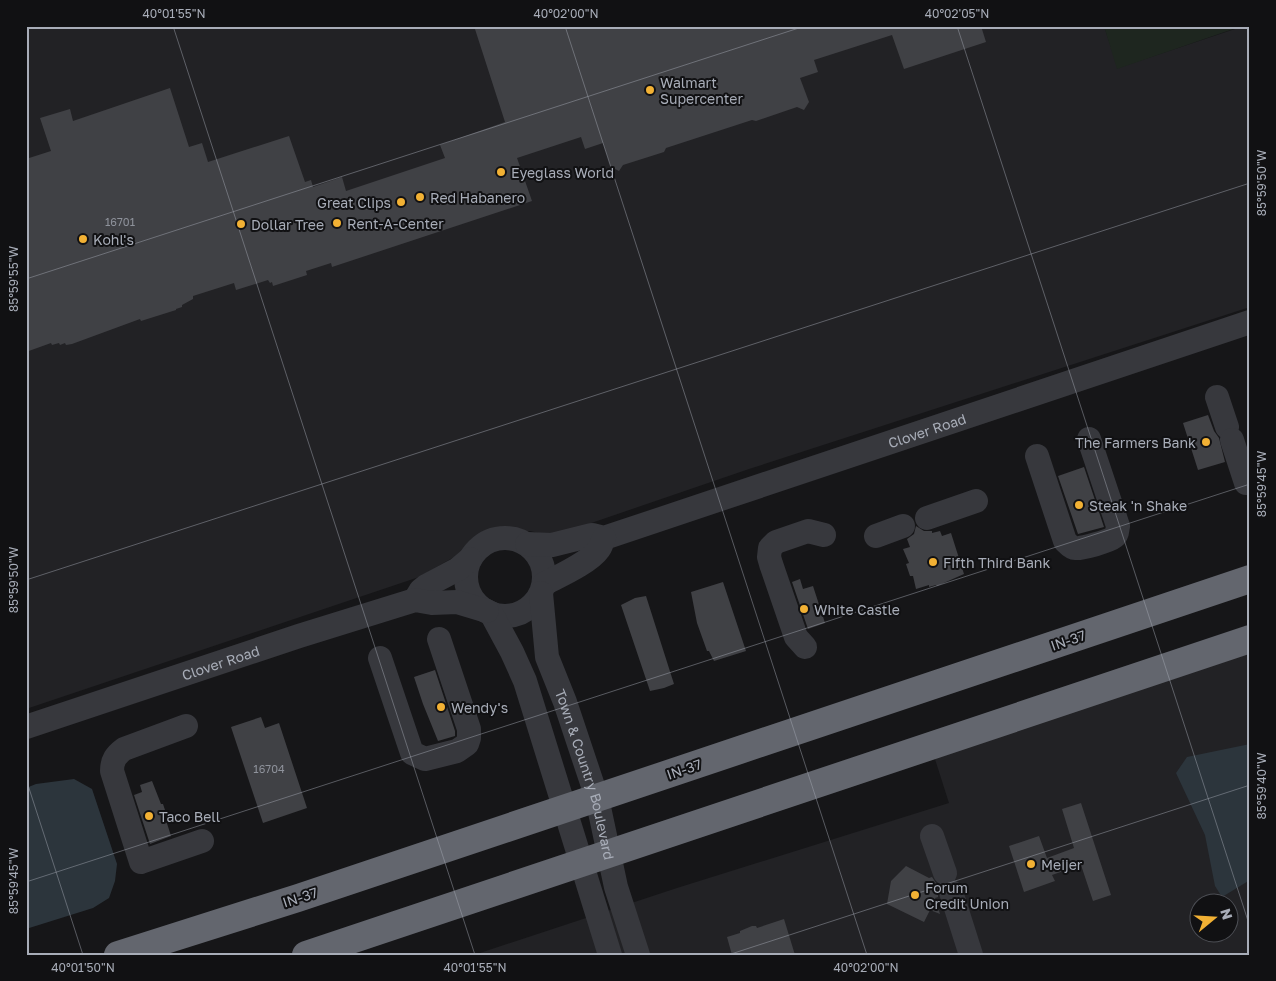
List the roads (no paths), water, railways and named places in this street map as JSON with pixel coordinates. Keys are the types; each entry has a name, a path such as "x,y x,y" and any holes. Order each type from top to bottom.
{"highway":[{"name":"IN-37","path":"118,955 307,895 1250,579"},
{"path":"306,955 1250,639"}],"street":[{"name":"Clover Road","path":"526,544 552,545 592,535 604,538 1250,322"},
{"path":"1217,397 1246,483"},
{"path":"1037,456 1065,541 1075,548 1108,540 1114,538 1118,526 1089,439"},
{"path":"927,518 976,501"},
{"path":"876,536 903,526"},
{"path":"805,647 796,637 771,564 769,557 770,548 776,542 808,531 824,535"},
{"path":"502,538 515,539 526,544 539,557 544,575 542,588 534,603 526,610 514,615 503,616 490,612 474,599 467,583 470,559 479,548 490,541 502,538"},
{"path":"542,588 592,556 600,549 604,538"},
{"name":"Clover Road","path":"415,600 426,586 458,569 470,559"},
{"name":"Town & Country Boulevard","path":"542,588 547,657 565,702 597,798 616,887 638,955"},
{"name":"Clover Road","path":"26,727 415,600 432,603 457,602 490,612"},
{"name":"Town & Country Boulevard","path":"490,612 507,642 525,681 610,955"},
{"path":"380,658 412,753 425,759 457,751 467,744 469,729 439,638"},
{"path":"186,726 124,749 117,754 112,762 112,771 141,862 202,841"},
{"path":"932,836 971,955"}],"place":[{"name":"Walmart Supercenter","path":"650,90"},
{"name":"Eyeglass World","path":"501,172"},
{"name":"Red Habanero","path":"420,197"},
{"name":"Great Clips","path":"401,202"},
{"name":"Rent-A-Center","path":"337,223"},
{"name":"Dollar Tree","path":"241,224"},
{"name":"Kohl's","path":"83,239"},
{"name":"The Farmers Bank","path":"1206,442"},
{"name":"Steak 'n Shake","path":"1079,505"},
{"name":"Fifth Third Bank","path":"933,562"},
{"name":"White Castle","path":"804,609"},
{"name":"Wendy's","path":"441,707"},
{"name":"Taco Bell","path":"149,816"},
{"name":"Meijer","path":"1031,864"},
{"name":"Forum Credit Union","path":"915,895"}]}
